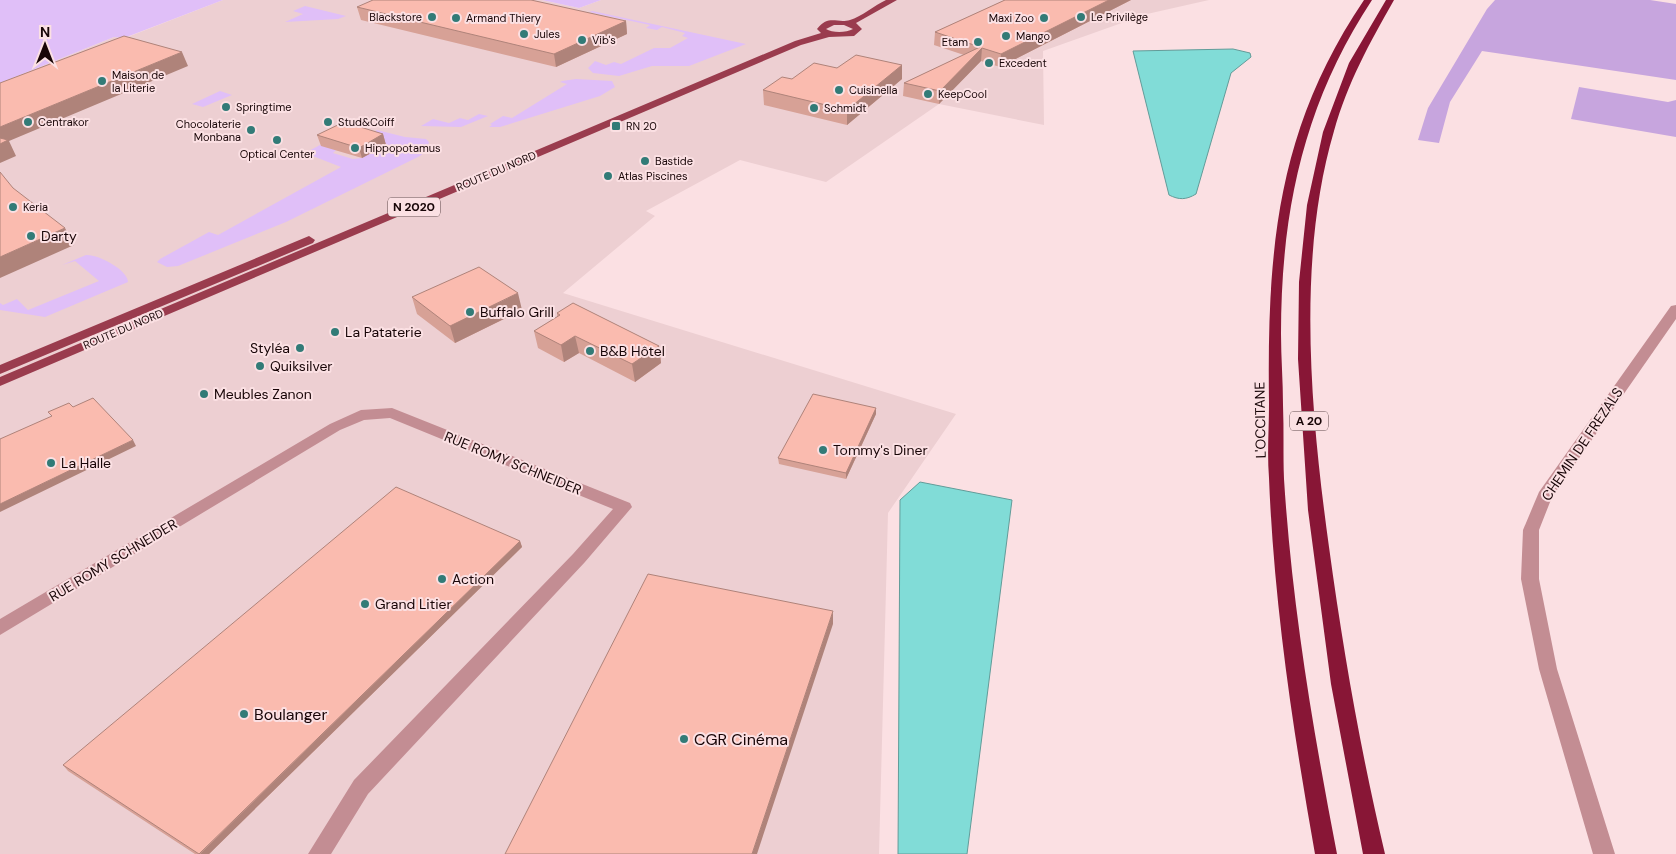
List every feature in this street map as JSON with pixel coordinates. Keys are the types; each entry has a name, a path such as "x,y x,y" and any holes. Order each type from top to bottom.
{"highway":[{"name":"A 20","path":"1374,854 1360,795 1335,650 1312,483 1304,323 1313,210 1328,135 1348,73 1366,38 1390,0"},
{"name":"L'OCCITANE","path":"1326,854 1313,788 1291,636 1277,488 1275,312 1279,254 1287,203 1303,131 1326,72 1345,35 1367,2"}],"main road":[{"path":"851,23 858,29 856,32 846,35 825,33 822,26 829,23 851,23 875,8 893,0"},
{"name":"ROUTE DU NORD","path":"0,370 655,95 790,41 825,33"},
{"name":"ROUTE DU NORD","path":"0,382 825,33"}],"street":[{"name":"CHEMIN DE FREZALS","path":"1604,854 1548,669 1530,579 1531,530 1545,496 1554,482 1676,310"},
{"name":"RUE ROMY SCHNEIDER","path":"0,628 327,431 361,415 383,412 401,416 472,447 624,507 579,558 361,787 319,854"}],"shaded area":[{"path":"0,0 223,0 124,38 114,37 0,83"},
{"path":"223,0 542,0 579,8 601,0 1209,0 1147,14 1043,51 1044,125 939,104 826,182 740,160 646,211 655,216 563,293 956,414 888,513 879,854 0,854 0,83 114,37 125,38"},
{"path":"542,0 601,0 579,8"},
{"path":"1495,0 1650,0 1676,4 1676,80 1482,51 1450,102 1439,143 1418,140 1428,108 1487,9"},
{"path":"305,6 346,16 338,19 285,22 303,14 293,11"},
{"path":"592,11 746,44 689,66 652,66 619,76 593,73 588,68 595,61 606,65 614,62 621,64 654,48 670,48 688,38 682,36 685,33 662,27 657,30 646,28 650,25 589,12"},
{"path":"576,79 612,81 615,87 600,96 500,127 489,127 492,125 490,124 503,116 512,118 567,84 560,82"},
{"path":"1579,87 1668,102 1676,100 1676,137 1571,119"},
{"path":"220,91 232,95 203,107 192,104"},
{"path":"479,114 488,116 461,127 421,126 433,119 449,123 460,118 468,120"},
{"path":"377,130 405,137 426,139 429,142 426,151 420,156 286,222 178,266 167,267 157,262 209,232 218,235 341,167 305,153 320,145 336,150 333,153 353,159 362,158 364,137"},
{"path":"86,255 98,257 112,264 127,277 128,282 45,317 0,310 0,303 3,305 17,299 28,310 99,281 75,261 62,265"}],"water":[{"path":"1233,49 1250,53 1251,57 1231,73 1196,194 1186,198 1173,197 1169,195 1133,51"},
{"path":"920,482 1012,500 967,854 898,854 900,500"}],"building":[{"path":"373,0 531,0 626,21 554,54 357,7"},
{"path":"1005,0 1109,0 1001,54 982,48 940,91 904,83 980,47 935,32"},
{"path":"124,36 182,52 0,127 0,83"},
{"path":"856,55 902,65 847,110 763,90 782,77 792,79 814,63 837,68"},
{"path":"344,122 383,134 359,148 317,135"},
{"path":"0,138 8,140 0,144"},
{"path":"0,172 13,188 65,228 0,257"},
{"path":"479,267 518,293 450,326 412,297"},
{"path":"573,303 659,346 632,364 575,336 561,345 534,331 560,315 557,313"},
{"name":"Tommy's Diner","path":"813,394 876,408 846,473 778,458"},
{"name":"La Halle","path":"93,398 133,440 0,504 0,439 52,416 48,412 69,403 73,407"},
{"name":"Boulanger","path":"396,487 520,541 199,854 63,765"},
{"name":"CGR Cinéma","path":"648,574 833,611 752,854 505,854"}],"place":[{"name":"Blackstore","path":"432,17"},
{"name":"Le Privilège","path":"1081,17"},
{"name":"Armand Thiery","path":"456,18"},
{"name":"Maxi Zoo","path":"1044,18"},
{"name":"Jules","path":"524,34"},
{"name":"Mango","path":"1006,36"},
{"name":"Vib's","path":"582,40"},
{"name":"Etam","path":"978,42"},
{"name":"Excedent","path":"989,63"},
{"name":"Maison de la Literie","path":"102,81"},
{"name":"Cuisinella","path":"839,90"},
{"name":"KeepCool","path":"928,94"},
{"name":"Springtime","path":"226,107"},
{"name":"Schmidt","path":"814,108"},
{"name":"Centrakor","path":"28,122"},
{"name":"Stud&Coiff","path":"328,122"},
{"name":"RN 20","path":"616,126"},
{"name":"Chocolaterie Monbana","path":"251,130"},
{"name":"Optical Center","path":"277,140"},
{"name":"Hippopotamus","path":"355,148"},
{"name":"Bastide","path":"645,161"},
{"name":"Atlas Piscines","path":"608,176"},
{"name":"Keria","path":"13,207"},
{"name":"Darty","path":"31,236"},
{"name":"Buffalo Grill","path":"470,312"},
{"name":"La Pataterie","path":"335,332"},
{"name":"Styléa","path":"300,348"},
{"name":"B&B Hôtel","path":"590,351"},
{"name":"Quiksilver","path":"260,366"},
{"name":"Meubles Zanon","path":"204,394"},
{"name":"Tommy's Diner","path":"823,450"},
{"name":"La Halle","path":"51,463"},
{"name":"Action","path":"442,579"},
{"name":"Grand Litier","path":"365,604"},
{"name":"Boulanger","path":"244,714"},
{"name":"CGR Cinéma","path":"684,739"}]}
